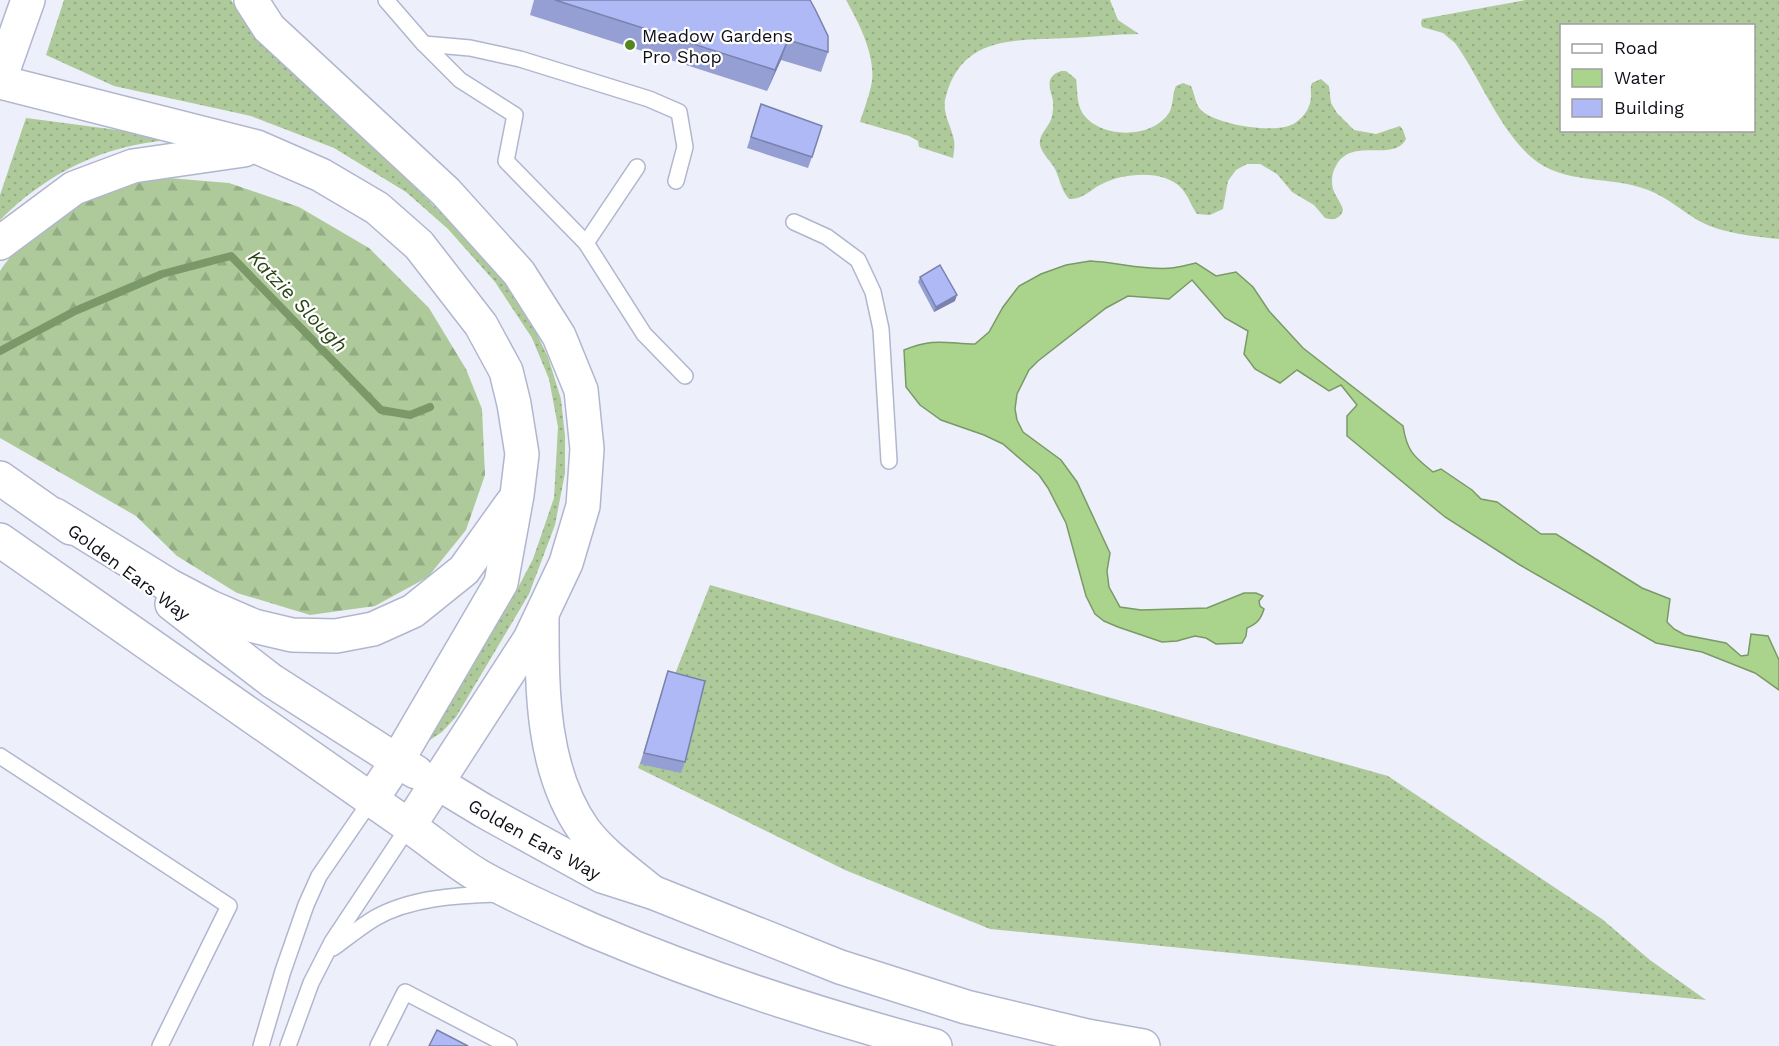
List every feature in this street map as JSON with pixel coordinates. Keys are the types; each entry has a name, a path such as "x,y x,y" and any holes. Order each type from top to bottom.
{"main road":[{"path":"28,0 0,80 257,147 321,176 377,208 419,245 481,325 506,371 522,454 501,583 397,761 372,799"},
{"path":"251,0 269,28 446,192 519,273 559,336 581,390 587,449 583,506 566,563 530,639 409,826"},
{"path":"0,243 74,188 133,166 257,147"},
{"name":"Golden Ears Way","path":"0,478 55,515 272,681 397,761 602,876 652,892 840,967 966,1007 1087,1036 1143,1046"},
{"path":"55,515 170,586 245,622 292,635 336,636 374,629 413,611 464,570 517,495"},
{"path":"0,540 478,875 621,942 694,972 800,1008 934,1046"},
{"path":"542,615 545,709 557,778 570,807 585,831 615,862 652,892"}],"lane":[{"path":"386,0 424,44 460,80 515,115 506,161 586,243 644,334 685,376"},
{"path":"424,44 470,48 520,59 649,99 679,112 685,147 676,181"},
{"path":"586,243 637,167"},
{"path":"794,222 827,237 858,260 873,292 881,329 889,461"},
{"path":"0,756 229,906 160,1046"},
{"path":"261,1046 306,904 319,876 372,799"},
{"path":"288,1046 311,983 326,954 409,826"},
{"path":"326,954 376,917 401,907 431,900 513,893"},
{"path":"378,1046 405,992 509,1046"}],"green space":[{"path":"64,0 231,0 240,14 275,52 461,232 502,277 527,314 548,357 561,399 565,436 565,473 555,525 529,594 456,717 442,732 427,742 511,601 533,559 554,498 558,427 549,379 532,338 495,282 448,229 406,192 334,148 251,116 114,86 46,55"},
{"path":"846,0 1110,0 1118,20 1139,34 1013,41 995,44 979,51 965,61 954,76 946,96 946,113 954,142 953,158 919,147 918,141 909,136 860,122 872,81 871,60 865,39"},
{"path":"1526,0 1779,0 1779,239 1718,229 1699,221 1668,200 1648,190 1633,185 1573,176 1544,166 1531,157 1508,131 1455,43 1443,33 1422,27 1422,19"},
{"path":"1066,71 1076,79 1078,101 1083,114 1091,122 1114,132 1139,131 1161,122 1171,110 1176,86 1183,83 1191,86 1198,106 1210,116 1248,127 1287,127 1304,115 1310,104 1312,83 1321,79 1329,86 1331,103 1337,113 1354,130 1376,134 1400,126 1406,139 1400,146 1392,149 1352,152 1343,157 1332,177 1333,189 1343,210 1339,217 1334,219 1325,218 1314,205 1292,192 1277,174 1260,164 1247,164 1236,170 1228,181 1223,209 1210,215 1197,214 1182,189 1165,178 1155,176 1121,177 1102,184 1079,198 1069,199 1055,169 1040,145 1041,137 1052,114 1053,101 1050,82 1056,73"},
{"path":"26,118 171,137 170,140 122,148 78,164 37,188 0,220 0,195"},
{"path":"157,177 229,183 299,207 369,248 429,308 466,369 482,409 485,475 466,530 428,577 375,606 310,615 237,593 177,556 136,516 0,438 0,271 32,236 76,204 102,190"},
{"path":"710,585 1388,776 1602,919 1650,960 1706,1000 990,929 845,870 638,768"}],"water":[{"path":"1090,261 1162,269 1196,263 1216,276 1236,272 1253,287 1269,311 1303,348 1403,426 1412,452 1420,462 1433,472 1441,469 1481,499 1497,502 1541,534 1556,534 1642,588 1670,599 1667,622 1685,635 1726,643 1741,656 1748,655 1751,634 1768,636 1779,660 1779,690 1755,673 1702,652 1656,643 1520,565 1445,517 1347,436 1347,416 1357,405 1341,385 1329,391 1297,370 1280,383 1255,369 1244,354 1248,331 1225,318 1192,280 1169,299 1128,296 1106,308 1038,361 1029,370 1017,394 1015,409 1017,420 1023,432 1061,460 1077,482 1110,553 1107,571 1109,587 1120,607 1141,610 1207,608 1244,593 1256,593 1263,596 1259,601 1260,606 1264,609 1258,621 1247,628 1242,643 1216,644 1206,638 1195,636 1162,642 1104,621 1095,614 1086,596 1066,523 1039,475 1003,444 941,420 920,405 906,387 904,350 931,343 975,344 989,332 1003,307 1019,286 1041,274 1066,265"}],"building":[{"path":"555,0 810,0 828,36 828,52 788,40 775,70"},
{"path":"761,104 822,126 812,157 751,137"},
{"path":"940,265 957,295 936,307 920,277"},
{"path":"668,671 705,681 685,762 644,753"},
{"path":"437,1030 468,1046 429,1046"}],"waterway":[{"name":"Katzie Slough","path":"0,351 75,311 162,274 231,256 381,410 410,415 430,407"}],"place":[{"name":"Meadow Gardens Pro Shop","path":"630,45"}]}
